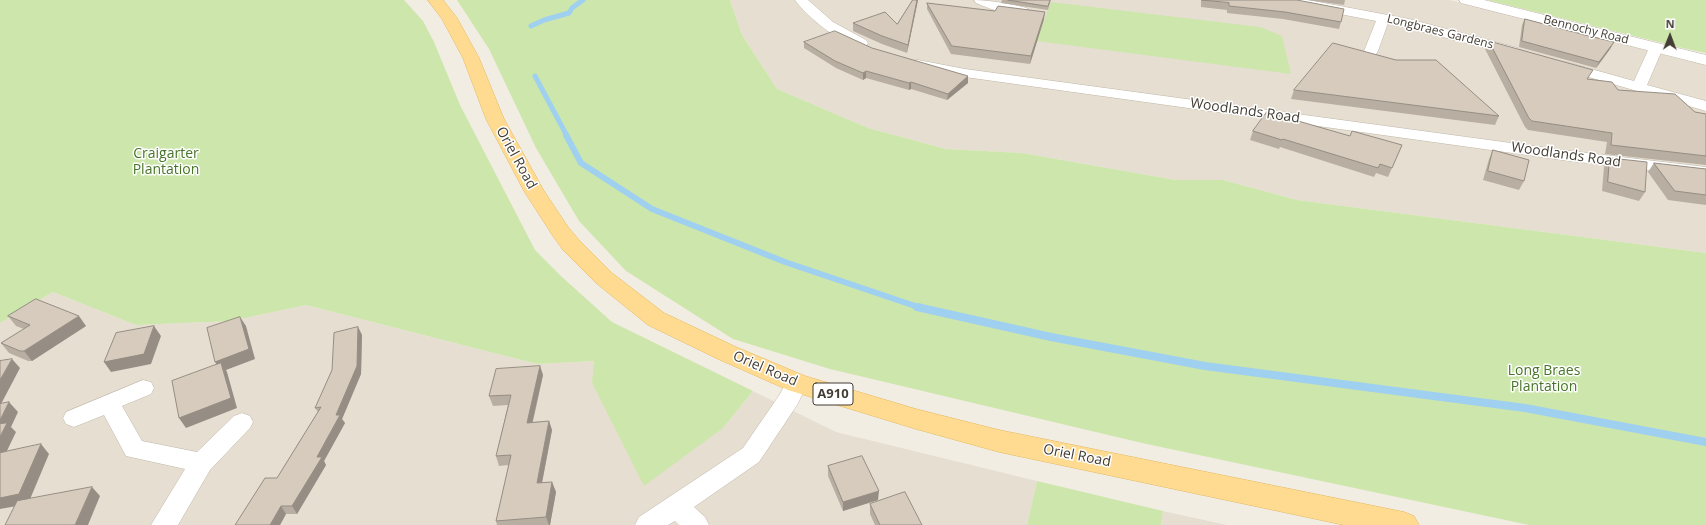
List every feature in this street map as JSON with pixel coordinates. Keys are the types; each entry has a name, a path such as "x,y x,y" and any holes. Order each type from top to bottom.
{"main road":[{"name":"Oriel Road","path":"435,0 448,18 471,58 495,119 534,192 571,245 604,278 656,319 727,353 797,383 916,419 1000,441 1404,525"}],"street":[{"path":"801,0 819,19 839,33 871,48"},
{"path":"980,0 994,7 1037,13"},
{"name":"Longbraes Gardens","path":"1288,0 1383,18 1468,38 1528,55"},
{"name":"Bennochy Road","path":"1466,0 1706,60"},
{"path":"1371,51 1383,18"},
{"path":"1640,87 1656,48"},
{"name":"Woodlands Road","path":"901,58 916,64 973,74 1570,156 1706,172"},
{"path":"1550,62 1706,106"},
{"path":"648,525 751,456 789,399 797,383"},
{"path":"74,418 143,388"},
{"path":"109,403 134,449 202,463"},
{"path":"164,525 202,463 242,422"},
{"path":"676,506 696,525"}],"shaded area":[{"path":"730,0 1449,0 1503,12 1676,58 1706,64 1706,253 1297,200 1223,180 1176,180 1022,153 946,149 868,128 777,89 742,35"},
{"path":"53,292 136,325 231,321 306,305 537,364 594,361 723,428 753,391 836,432 1037,481 1027,525 0,525 0,323"},
{"path":"1163,511 1227,525 1161,525"}],"green space":[{"name":"Craigarter Plantation","path":"0,0 404,0 423,21 434,42 460,105 535,250 562,277 612,322 753,391 723,428 644,486 592,383 594,361 537,364 306,305 231,321 136,325 53,292 0,323"},
{"name":"Long Braes Plantation","path":"457,0 730,0 742,35 777,89 868,128 946,149 1022,153 1176,180 1223,180 1297,200 1706,253 1706,525 1529,525 1142,443 830,369 733,339 626,271 579,221 536,148 489,49"},
{"path":"1487,0 1706,0 1706,53 1687,49"},
{"path":"1051,2 1260,27 1282,36 1291,74 1036,41"},
{"path":"1037,481 1163,511 1161,525 1027,525"}],"building":[{"path":"913,0 917,0 908,45 882,36 853,23 885,12 897,24"},
{"path":"1008,0 1050,0 1048,6"},
{"path":"1202,0 1297,0 1344,9 1341,22 1285,12 1229,6 1229,3"},
{"path":"927,3 995,11 998,6 1045,12 1031,56 952,46"},
{"path":"1525,19 1614,42 1599,62 1522,41"},
{"path":"835,31 872,48 968,76 948,94 911,82 909,83 866,71 863,73 835,61 804,42"},
{"path":"1489,41 1593,70 1587,79 1612,82 1618,90 1675,94 1695,112 1706,114 1706,156 1611,145 1612,133 1532,121 1529,118"},
{"path":"1333,43 1396,60 1436,60 1499,116 1294,90"},
{"path":"1267,112 1350,136 1352,131 1402,145 1392,168 1380,164 1378,168 1253,131"},
{"path":"1493,150 1529,160 1524,181 1488,171"},
{"path":"1610,158 1647,162 1645,192 1608,182"},
{"path":"1654,163 1706,169 1706,195 1675,191"},
{"path":"36,299 79,316 24,351 20,351 1,343 30,325 8,316"},
{"path":"240,317 249,349 215,362 207,328"},
{"path":"154,326 144,354 104,362 116,333"},
{"path":"358,327 357,366 336,415 340,415 317,457 322,457 292,506 281,506 270,525 235,525 265,478 277,478 321,407 315,408 332,370 334,333"},
{"path":"12,359 0,380 0,361"},
{"path":"221,363 231,398 179,418 172,381"},
{"path":"540,366 527,423 549,421 537,483 552,482 546,517 496,521 511,455 496,456 511,395 489,396 496,369"},
{"path":"9,402 0,420 0,404"},
{"path":"7,423 0,437 0,424"},
{"path":"41,444 19,494 0,498 0,453"},
{"path":"862,456 879,491 843,502 828,466"},
{"path":"92,487 75,525 5,525 17,501"},
{"path":"905,492 922,525 880,525 870,504"}],"waterway":[{"path":"531,26 544,20 569,13 572,8 583,0"},
{"path":"535,76 567,136"},
{"path":"566,135 581,163 652,209 785,262 920,308"},
{"path":"920,308 1051,337 1205,366 1525,408 1706,442"}]}
